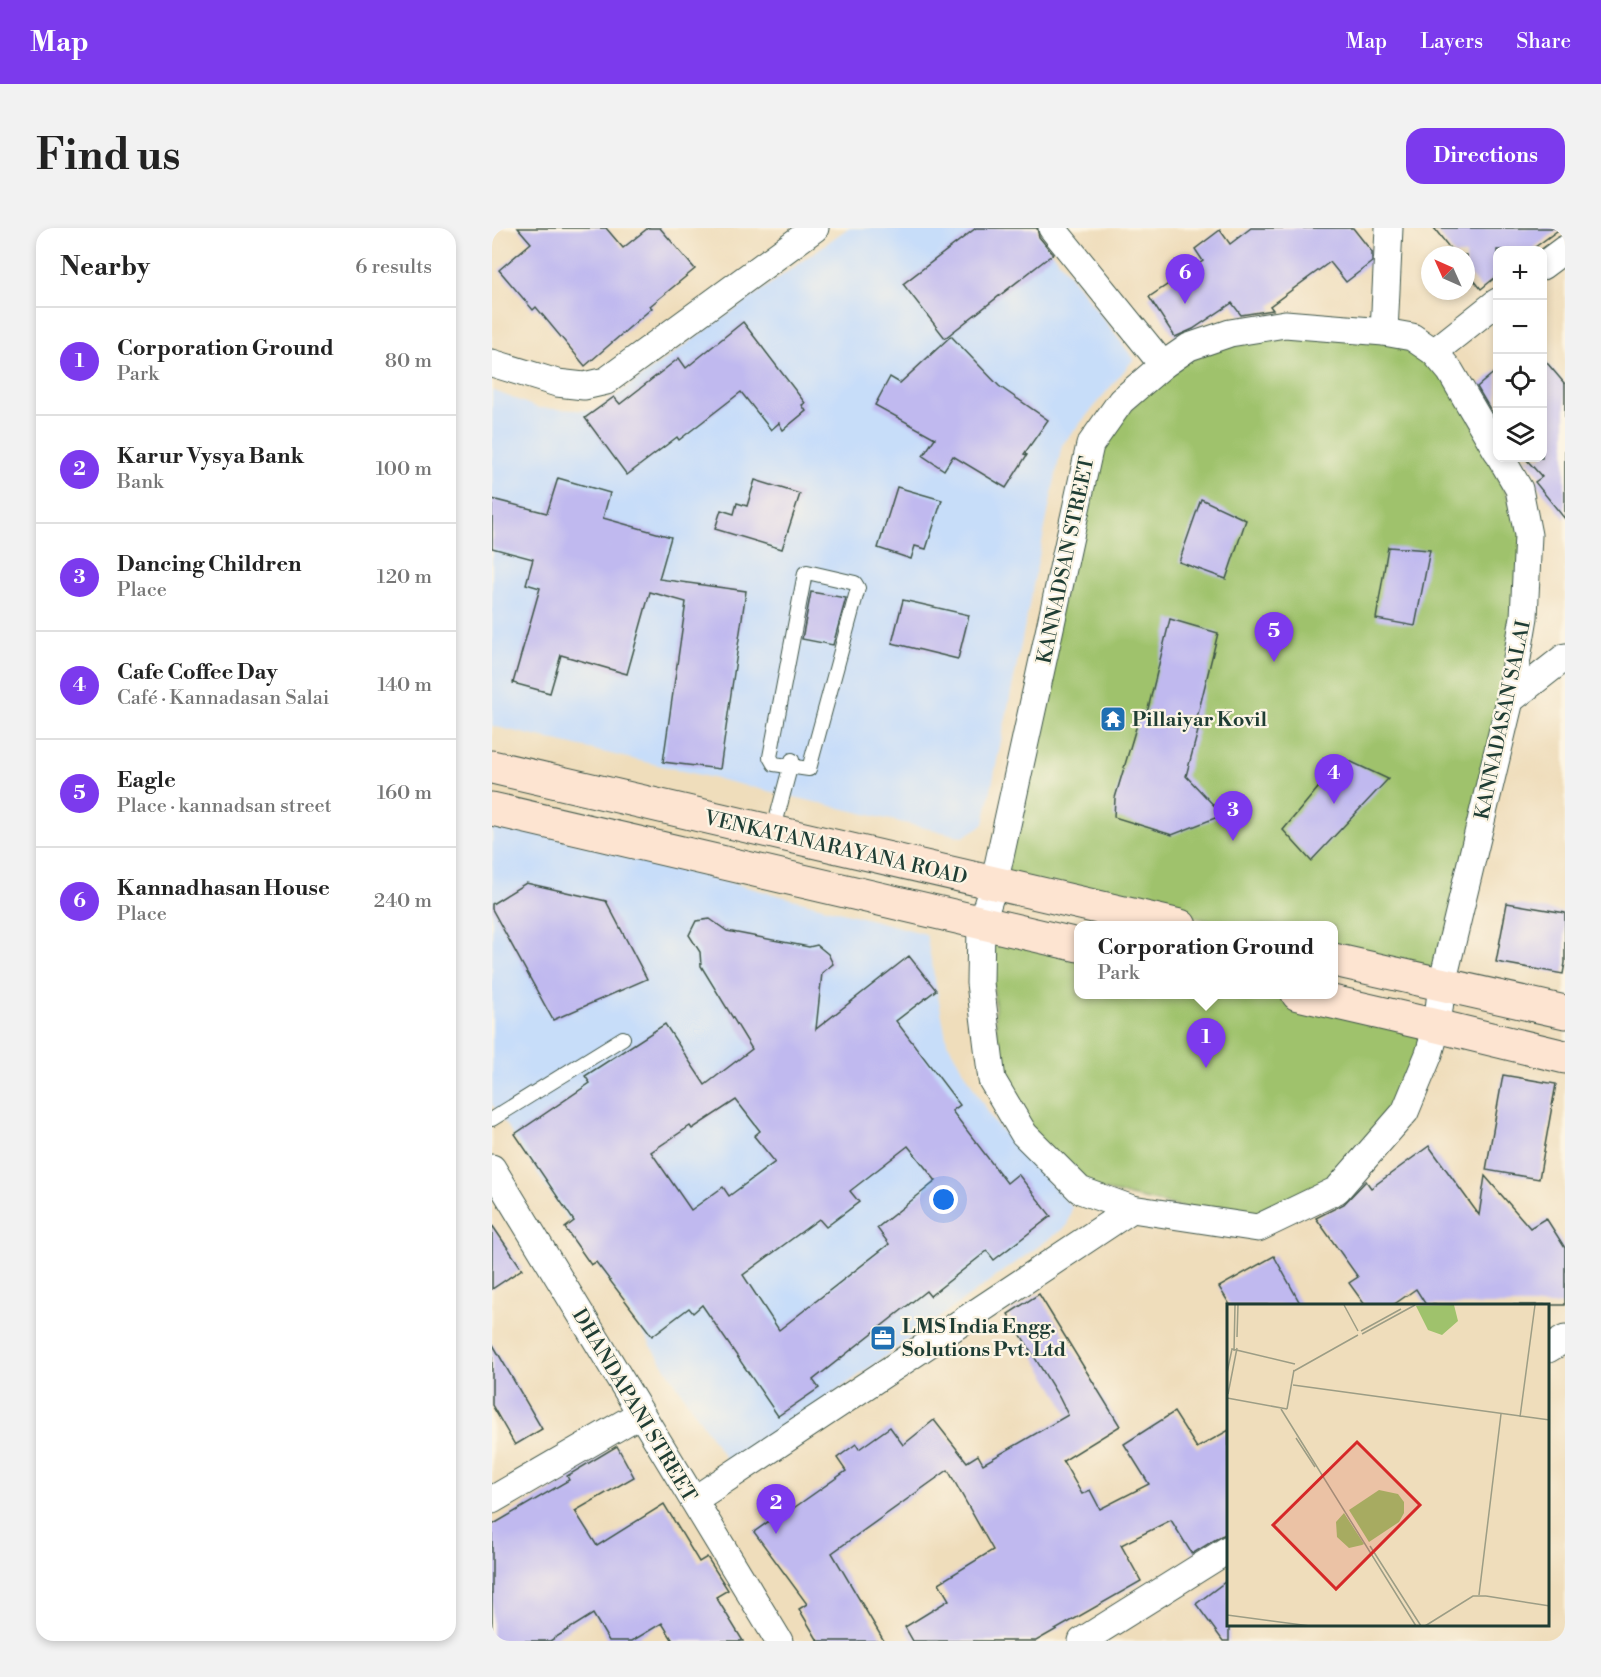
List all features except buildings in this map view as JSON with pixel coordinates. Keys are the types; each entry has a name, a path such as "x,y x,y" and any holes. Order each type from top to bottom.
{"main road":[{"name":"VENKATANARAYANA ROAD","path":"492,767 1158,921"},
{"name":"VENKATANARAYANA ROAD","path":"492,809 1074,944"},
{"path":"1338,961 1565,1012"},
{"path":"1320,999 1565,1057"}],"street":[{"path":"492,363 557,383 584,386 606,381 815,228"},
{"path":"1052,228 1163,365 1189,347 1230,333 1285,324 1384,332 1412,337 1434,352 1450,371 1493,444"},
{"path":"1384,332 1389,228"},
{"path":"1547,263 1565,249"},
{"path":"1434,352 1493,305"},
{"name":"KANNADSAN STREET","path":"1132,1209 1080,1190 1024,1134 992,1080 980,983 981,924 994,884 1090,445 1121,401 1163,365"},
{"name":"KANNADASAN SALAI","path":"1132,1209 1258,1228 1337,1190 1405,1112 1429,1054 1437,1026 1442,984 1510,700 1524,617 1528,535 1519,489 1504,462"},
{"path":"1510,700 1565,657"},
{"name":"DHANDAPANI STREET","path":"496,1184 694,1500 779,1641"},
{"path":"694,1500 1132,1209"},
{"path":"1550,1348 1565,1339"},
{"path":"492,1500 640,1414"},
{"path":"1082,1641 1227,1550"}],"lane":[{"path":"807,572 855,583 858,588 811,767 790,767 774,764 771,757 807,572"},
{"path":"773,832 790,767"},
{"path":"492,1119 623,1038"}],"shaded area":[{"path":"848,228 1034,228 1134,359 1062,445 984,824 963,837 492,726 492,390 538,408 594,411"},
{"path":"492,820 926,934 947,1042 993,1121 1072,1207 1067,1226 731,1467 492,1104"}],"green space":[{"path":"1289,319 1405,332 1446,366 1529,542 1504,716 1438,972 1338,950 1338,921 1212,921 1002,875 1096,448 1167,369"},
{"path":"990,931 1074,949 1074,999 1306,999 1421,1023 1419,1056 1396,1111 1331,1187 1255,1223 1084,1186 1031,1132 1000,1081"}],"place":[{"name":"Kannadhasan House","path":"1185,304"},
{"name":"Eagle","path":"1274,662"},
{"name":"Pillaiyar Kovil","path":"1113,719"},
{"name":"Cafe Coffee Day","path":"1334,804"},
{"name":"Dancing Children","path":"1233,841"},
{"name":"Corporation Ground","path":"1206,1068"},
{"name":"LMS India Engg. Solutions Pvt. Ltd","path":"883,1338"},
{"name":"Karur Vysya Bank","path":"776,1534"}]}
